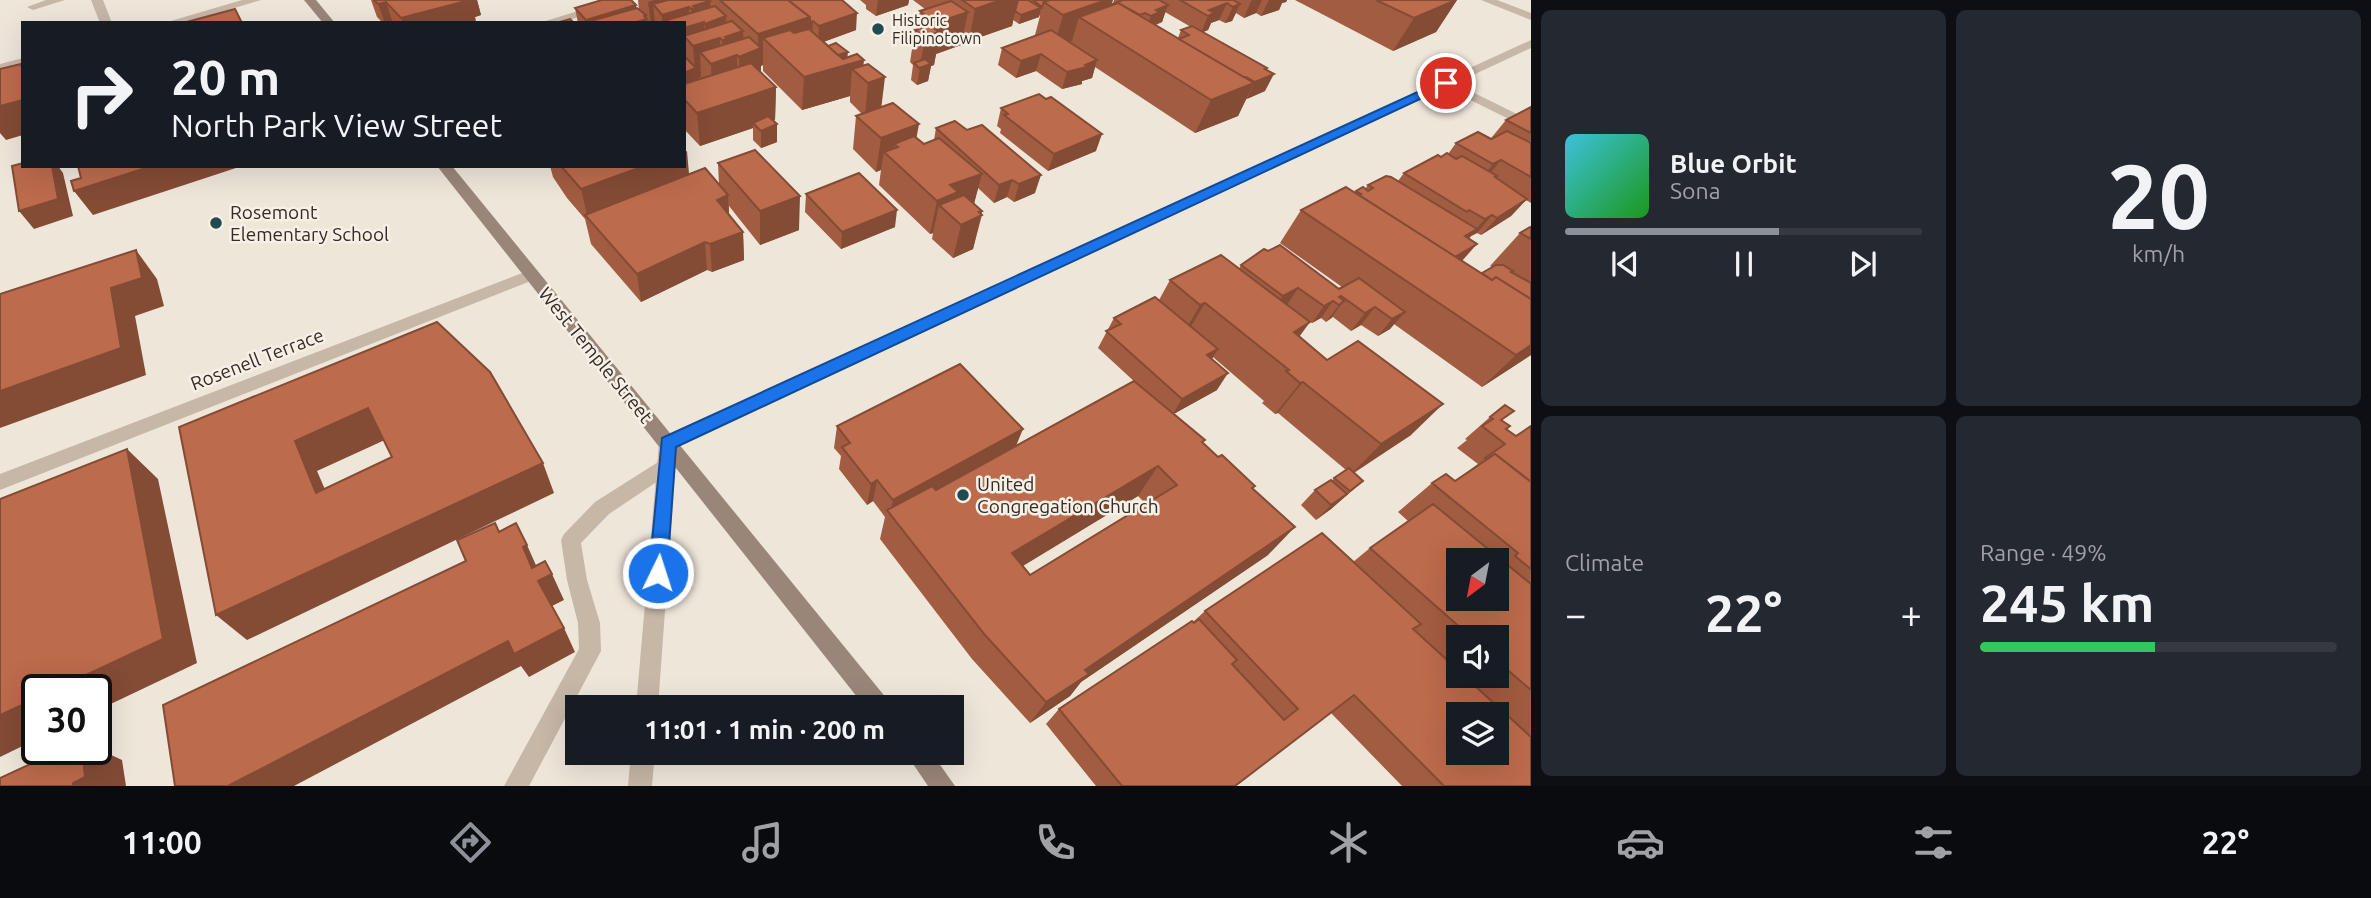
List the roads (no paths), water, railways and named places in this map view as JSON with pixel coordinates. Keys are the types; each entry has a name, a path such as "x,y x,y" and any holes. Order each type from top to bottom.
{"main road":[{"path":"310,0 327,21"},
{"name":"West Temple Street","path":"446,168 870,695"},
{"path":"926,765 943,786"}],"street":[{"path":"33,6 59,0"},
{"path":"97,0 105,21"},
{"path":"177,21 255,0"},
{"path":"552,21 627,0"},
{"path":"1487,0 1531,18"},
{"path":"648,695 668,443 1531,44"},
{"path":"0,68 21,63"},
{"path":"1446,83 1531,126"},
{"name":"Rosenell Terrace","path":"0,482 530,275"},
{"path":"516,786 590,652 589,623 576,580 571,540 602,508 666,465"},
{"path":"640,786 642,765"}],"place":[{"name":"Historic Filipinotown","path":"878,29"},
{"name":"Rosemont Elementary School","path":"216,223"},
{"name":"United Congregation Church","path":"963,495"}]}
